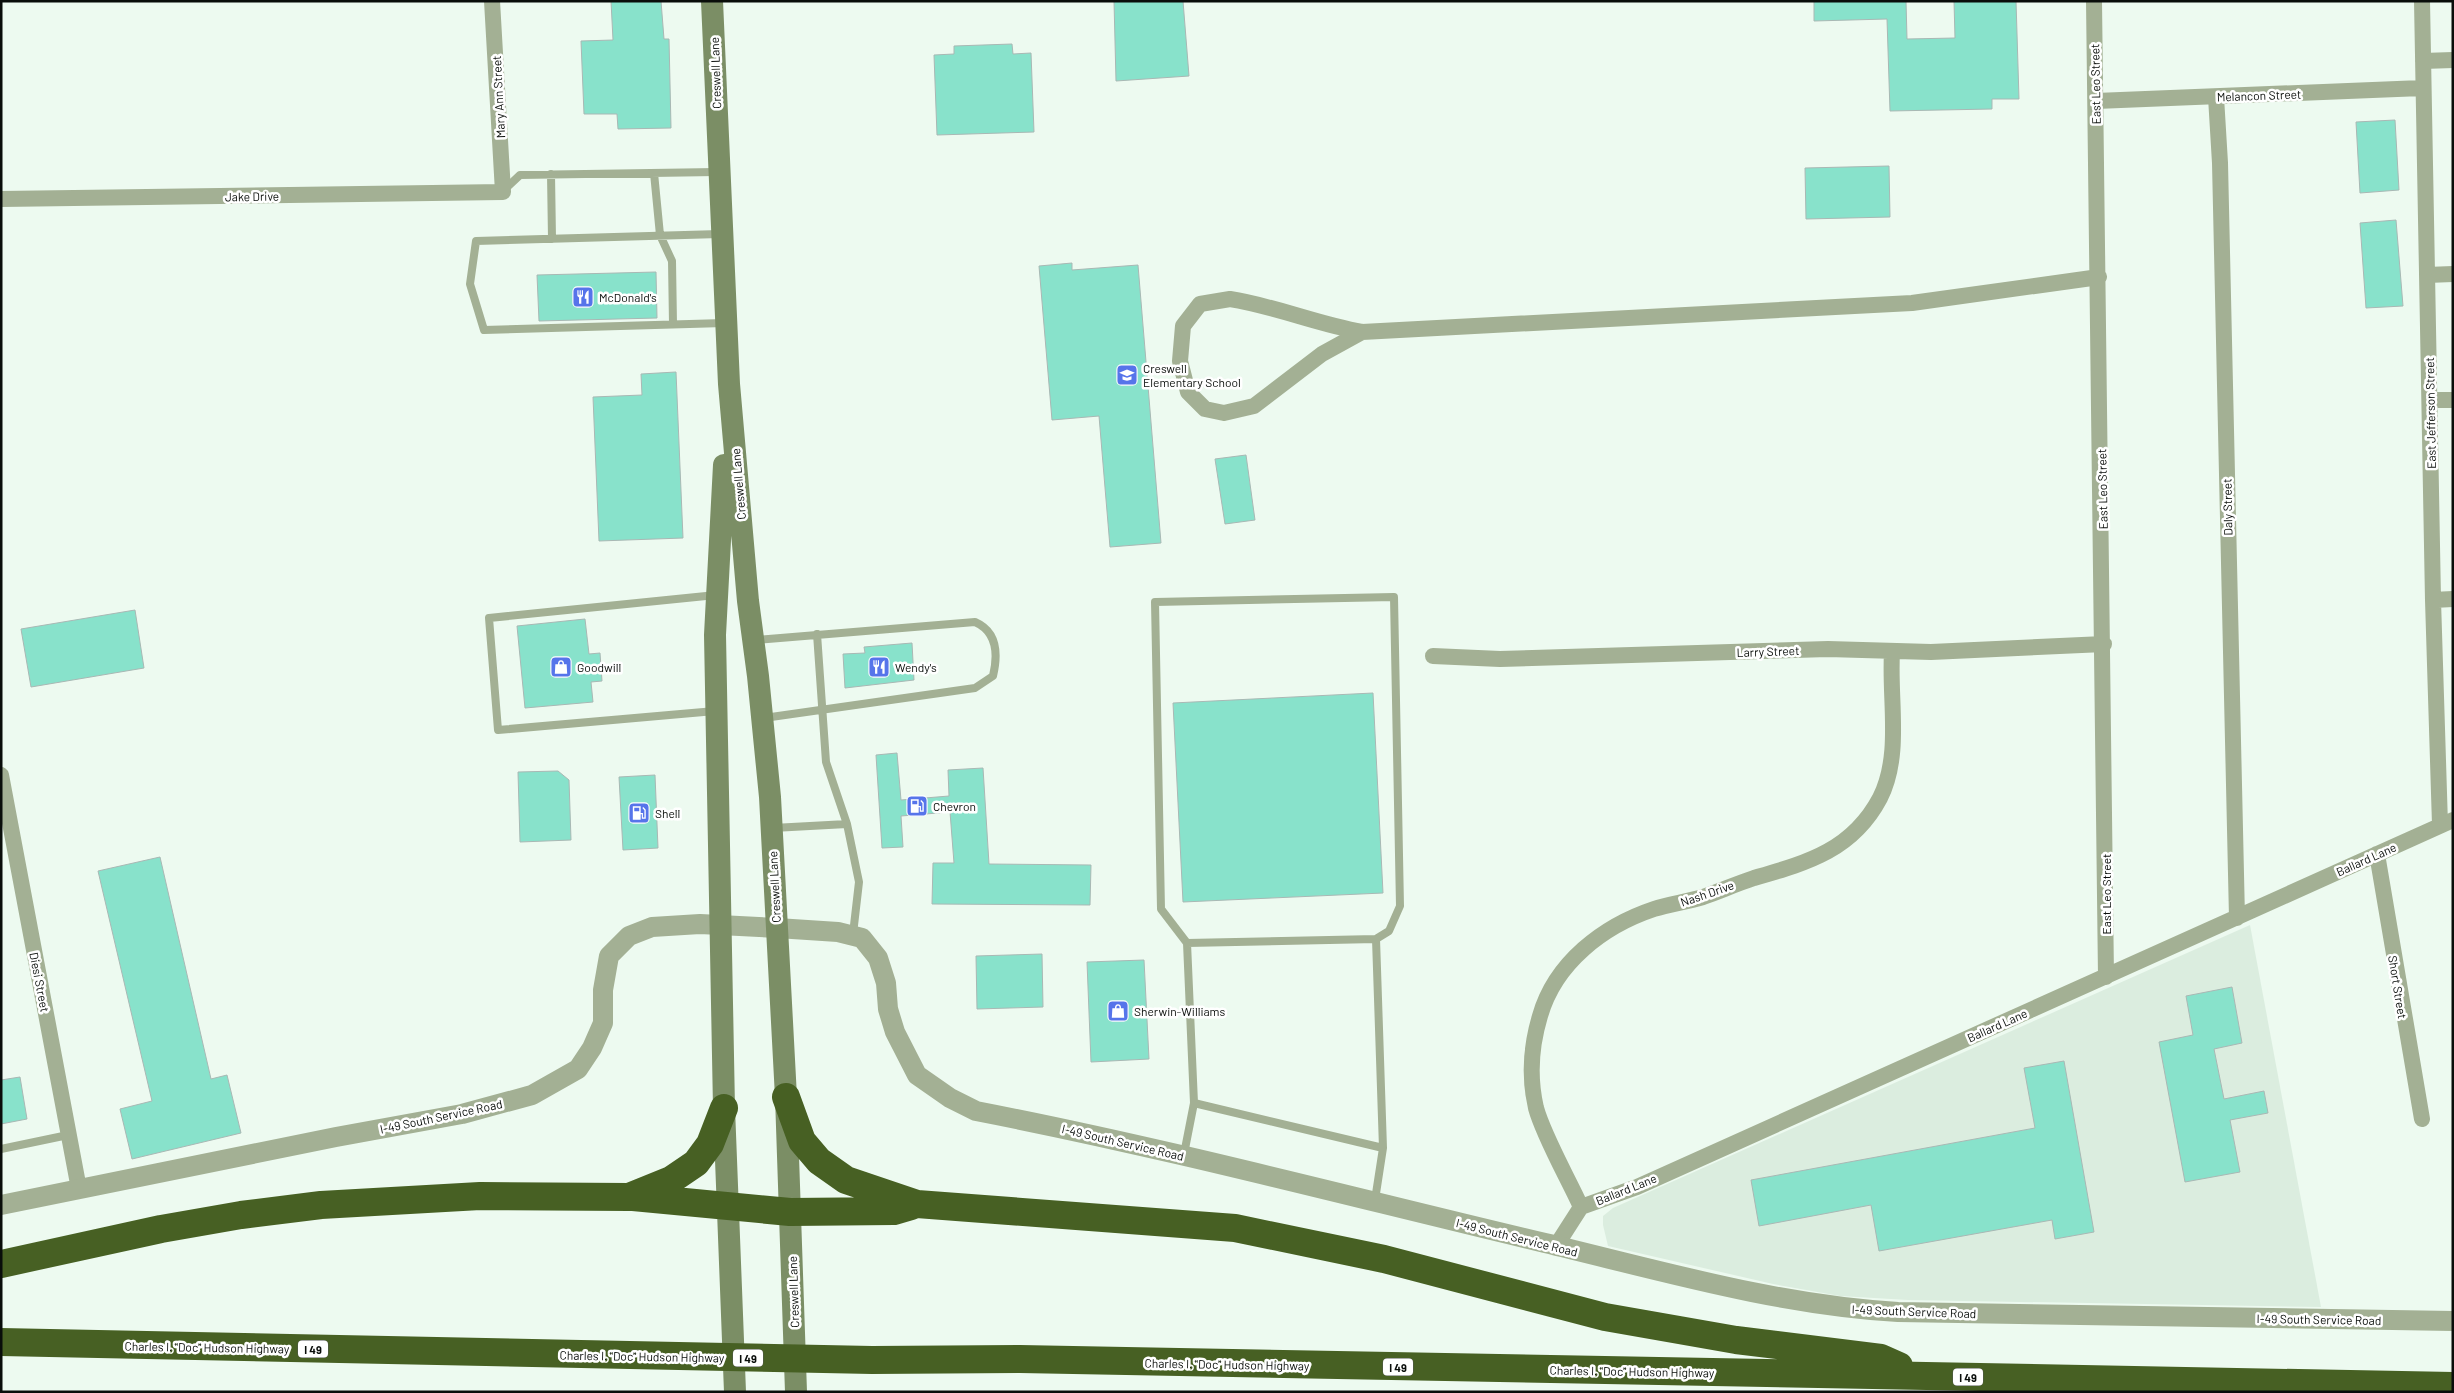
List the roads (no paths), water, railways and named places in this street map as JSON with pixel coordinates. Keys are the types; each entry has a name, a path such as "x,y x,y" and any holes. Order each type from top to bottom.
{"highway":[{"path":"786,1097 802,1141 819,1161 846,1180 918,1204 1235,1228 1384,1260 1605,1317 1736,1340 1881,1358 1924,1376"},
{"path":"629,1197 671,1180 696,1163 710,1144 724,1108"},
{"path":"1,1264 161,1229 241,1215 321,1205 480,1196 629,1197 790,1212 894,1211 918,1204"},
{"name":"Charles I. \"Doc\" Hudson Highway","path":"1,1342 872,1360 1020,1359 2453,1386"}],"main road":[{"name":"Creswell Lane","path":"712,1 729,384 771,828 786,1097 796,1392"},
{"name":"Creswell Lane","path":"729,384 715,635 724,1108 735,1392"}],"street":[{"name":"Mary Ann Street","path":"492,1 503,192"},
{"name":"East Leo Street","path":"2094,1 2104,644 2106,977"},
{"name":"East Jefferson Street","path":"2422,1 2422,88 2433,600 2446,823"},
{"path":"2423,61 2453,60"},
{"name":"Melancon Street","path":"2096,101 2422,88"},
{"name":"Daly Street","path":"2216,97 2220,163 2237,918"},
{"name":"Jake Drive","path":"1,199 503,192"},
{"path":"2427,275 2453,274"},
{"path":"1362,332 1322,354 1254,406 1224,413 1205,410 1188,392 1180,361 1183,326 1200,304 1230,299 1259,304 1329,326 1362,332 1912,302 2098,277"},
{"path":"2430,400 2453,400"},
{"path":"2433,600 2453,599"},
{"name":"Larry Street","path":"1433,656 1500,659 1828,649 1892,653 2104,644"},
{"name":"Nash Drive","path":"1581,1207 1537,1109 1532,1058 1535,1032 1542,1006 1555,982 1570,961 1588,944 1610,930 1654,909 1704,896 1727,886 1802,864 1827,853 1848,838 1866,820 1876,805 1890,773 1892,748 1892,653"},
{"name":"Diesi Street","path":"1,775 79,1189"},
{"name":"Ballard Lane","path":"1556,1246 1581,1207 1637,1187 1831,1098 2106,977 2446,823"},
{"name":"Short Street","path":"2377,854 2422,1119"},
{"name":"I-49 South Service Road","path":"1,1205 336,1137 462,1114 532,1095 578,1069 592,1048 602,1023 603,990 609,956 629,936 652,927 720,925 838,932 862,938 878,958 886,983 888,1009 895,1032 917,1075 950,1098 976,1111 1184,1156 1745,1291 1847,1309 2453,1321"}],"lane":[{"path":"503,192 520,175 720,172"},
{"path":"654,173 660,236 672,261 673,324"},
{"path":"551,174 552,239"},
{"path":"722,234 476,241 470,284 484,330 726,323"},
{"path":"716,711 498,730 489,618 718,594"},
{"path":"1184,1156 1194,1103 1186,943 1161,909 1155,602 1394,597 1400,906 1389,931 1376,939 1186,943"},
{"path":"753,640 975,622 985,626 995,643 997,660 993,676 974,688 762,718"},
{"path":"817,634 826,762 847,824 859,882 859,896 853,936"},
{"path":"771,828 847,824"},
{"path":"1375,1202 1383,1148 1376,939"},
{"path":"1194,1103 1383,1148"},
{"path":"1,1149 68,1135"}],"place":[{"name":"McDonald's","path":"583,297"},
{"name":"Creswell Elementary School","path":"1127,375"},
{"name":"Goodwill","path":"561,667"},
{"name":"Wendy's","path":"879,667"},
{"name":"Chevron","path":"917,806"},
{"name":"Shell","path":"639,813"},
{"name":"Sherwin-Williams","path":"1118,1011"}]}
